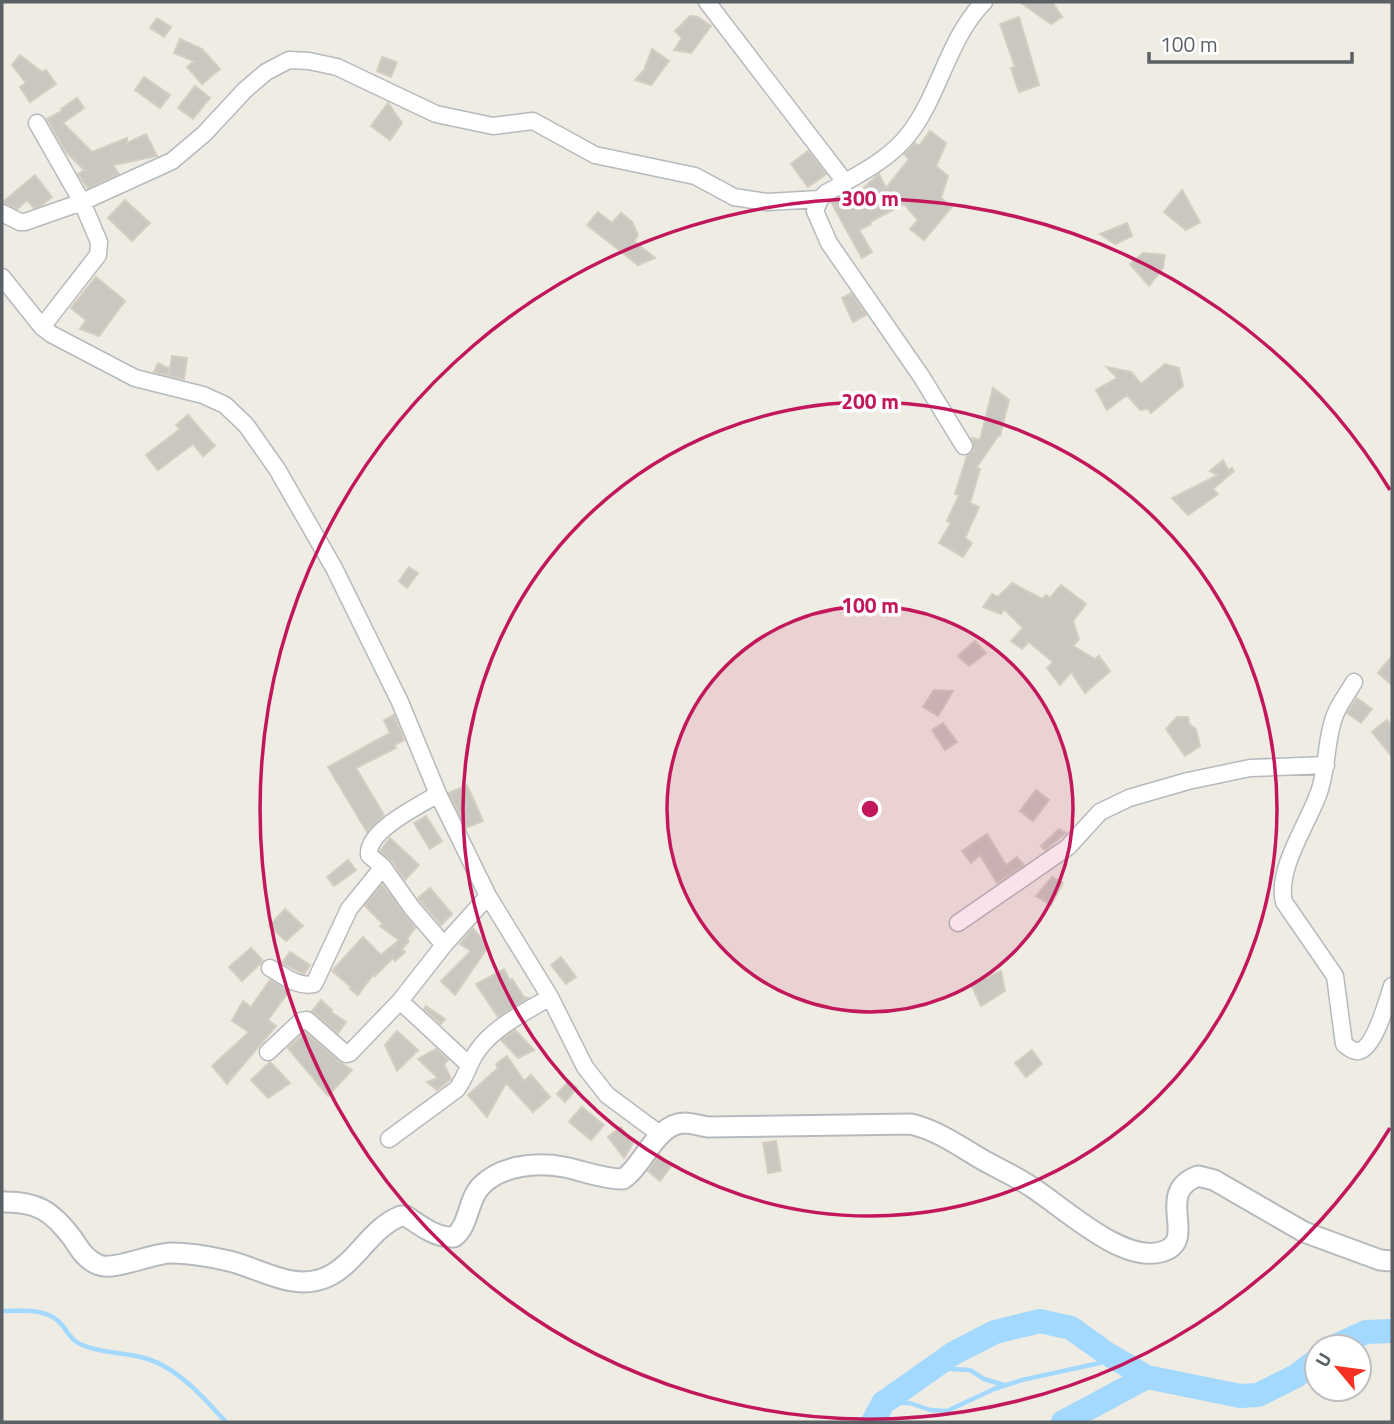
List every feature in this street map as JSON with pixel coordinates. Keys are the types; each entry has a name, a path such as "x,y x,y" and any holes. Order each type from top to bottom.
{"street":[{"path":"707,2 845,182"},
{"path":"2,212 25,222 82,202 172,162 204,134 245,90 266,72 289,60 337,67 436,114 493,126 533,121 594,155 695,176 734,197 767,202 820,199 884,159 909,134 934,92 973,13 984,2"},
{"path":"37,123 82,202 99,243 98,255 42,327"},
{"path":"820,199 815,211 829,243 921,376 964,446"},
{"path":"2,277 42,327 94,358 135,378 203,395 225,405 246,425 277,469 334,568 400,702 438,794 488,895 550,997 585,1067 607,1094 661,1135"},
{"path":"1354,682 1335,715 1319,794 1282,884 1284,902 1335,976 1344,1044 1352,1050 1360,1051 1371,1043 1392,986"},
{"path":"958,923 1068,847 1100,812 1129,798 1188,781 1250,768 1326,765"},
{"path":"438,794 376,835 370,844 369,855 383,867 412,908 444,945"},
{"path":"270,968 299,984 314,984 349,909 383,867"},
{"path":"268,1052 301,1021 307,1020 346,1054 350,1053 400,1001 488,895"},
{"path":"389,1139 457,1089 463,1081 468,1065 486,1040 550,997"},
{"path":"400,1001 468,1065"},
{"path":"2,1202 25,1201 46,1211 61,1224 81,1252 102,1267 170,1253 229,1261 278,1279 312,1280 328,1276 401,1216 406,1216 433,1233 454,1237 462,1228 468,1207 479,1188 500,1171 527,1166 562,1167 623,1179 638,1167 661,1135 684,1123 708,1127 911,1124 938,1132 1031,1186 1084,1226 1133,1250 1158,1253 1174,1246 1179,1239 1175,1208 1177,1194 1181,1186 1198,1176 1214,1180 1304,1232 1380,1260 1392,1261"}],"building":[{"path":"1020,2 1052,2 1062,17 1051,24"},
{"path":"690,16 698,17 711,26 691,53 674,50 682,38 675,31"},
{"path":"1019,17 1039,85 1019,92 1011,68 1015,67 1000,24"},
{"path":"157,18 171,27 164,37 150,28"},
{"path":"180,39 202,49 220,69 202,84 187,67 194,61 174,53"},
{"path":"652,49 669,61 651,85 635,80 644,70"},
{"path":"20,55 42,72 46,70 56,84 30,102 20,87 26,83 12,65"},
{"path":"382,57 397,62 391,77 377,71"},
{"path":"144,77 170,95 160,108 135,90"},
{"path":"195,86 210,98 193,119 178,108"},
{"path":"77,98 84,108 63,123 92,152 127,138 127,143 146,134 157,156 113,165 119,174 88,188 78,174 84,170 66,152 47,119"},
{"path":"388,103 402,123 390,140 371,126"},
{"path":"930,131 946,143 936,166 948,176 941,198 952,207 924,240 910,229 918,220 904,204 870,222 871,224 859,230 872,252 862,258 831,202 853,190 856,195 879,174 886,188 909,159 904,154 915,143 919,146"},
{"path":"808,151 826,174 808,187 791,164"},
{"path":"35,175 52,197 34,208 27,200 17,209 2,203"},
{"path":"1182,190 1200,222 1186,230 1164,212"},
{"path":"125,200 150,223 132,241 108,218"},
{"path":"598,212 612,223 621,213 632,222 638,235 634,241 655,258 638,265 587,225"},
{"path":"1127,223 1132,236 1115,244 1100,234"},
{"path":"1143,253 1165,255 1163,268 1149,286 1130,264"},
{"path":"96,277 125,301 99,336 80,329 86,320 71,308"},
{"path":"851,293 866,315 853,322 842,298"},
{"path":"172,356 187,358 184,379 169,376 170,371 168,375 154,372 158,363 170,369"},
{"path":"1165,364 1179,368 1183,386 1151,413 1148,409 1140,410 1127,395 1107,410 1096,390 1117,378 1107,367 1131,372 1141,384"},
{"path":"993,388 1009,400 1000,436 976,468 980,469 970,503 979,507 965,538 972,543 963,557 939,543 951,523 947,521 959,495 955,494 967,456 973,450 972,438 980,440"},
{"path":"188,415 215,446 203,456 193,444 158,470 146,455 180,429 176,425"},
{"path":"1223,460 1228,470 1232,468 1234,471 1213,489 1218,494 1188,515 1172,498 1218,475 1210,471"},
{"path":"409,567 418,573 407,588 399,581"},
{"path":"1012,583 1042,599 1046,595 1050,598 1061,585 1086,604 1073,621 1079,639 1073,646 1095,659 1099,656 1110,671 1085,693 1071,672 1060,685 1047,668 1053,662 1029,642 1022,649 1011,641 1023,628 1004,609 1001,614 983,607 992,594 998,597"},
{"path":"975,641 986,653 969,666 958,656"},
{"path":"1392,656 1392,685 1378,673"},
{"path":"934,690 953,691 938,716 923,707"},
{"path":"1357,698 1372,709 1361,723 1347,713"},
{"path":"394,715 404,740 395,745 396,748 356,768 384,815 367,832 328,767 390,733 384,720"},
{"path":"1177,717 1188,717 1189,724 1196,729 1200,746 1185,756 1166,729"},
{"path":"1387,720 1392,727 1392,757 1372,732"},
{"path":"943,723 957,742 945,750 932,730"},
{"path":"467,785 483,821 466,828 449,793"},
{"path":"1036,790 1049,800 1033,821 1020,811"},
{"path":"426,816 442,841 430,849 414,823"},
{"path":"1059,829 1066,833 1045,850 1041,846"},
{"path":"987,834 1006,865 1017,857 1024,865 997,883 980,855 971,863 962,851"},
{"path":"390,838 419,865 405,880 392,861 380,851"},
{"path":"348,860 356,870 334,886 327,877"},
{"path":"1052,877 1063,883 1051,905 1036,896"},
{"path":"382,884 415,928 402,949 405,952 395,961 393,958 373,975 358,995 332,971 363,937 381,955 399,940 380,926 383,924 365,906"},
{"path":"430,888 452,914 441,925 418,898"},
{"path":"285,909 303,926 286,941 269,926"},
{"path":"473,928 488,947 455,995 441,981 471,951 460,944"},
{"path":"251,948 263,961 242,981 229,967"},
{"path":"290,952 310,965 304,974 282,963"},
{"path":"561,957 576,977 566,984 551,965"},
{"path":"504,969 510,981 512,979 524,997 528,998 498,1017 476,984"},
{"path":"1001,971 1005,991 981,1006 971,984"},
{"path":"270,980 289,991 268,1020 276,1026 227,1084 212,1066 249,1032 232,1021 243,1001 251,1007"},
{"path":"321,1000 331,1012 346,1022 338,1033 312,1011"},
{"path":"426,1006 445,1019 441,1024 424,1009"},
{"path":"515,1030 534,1050 518,1058 501,1040"},
{"path":"397,1031 418,1050 397,1071 385,1045"},
{"path":"305,1032 352,1070 328,1096 288,1048"},
{"path":"436,1049 448,1060 444,1064 451,1079 437,1090 427,1082 438,1078 418,1059"},
{"path":"1032,1050 1042,1064 1026,1077 1015,1063"},
{"path":"507,1056 524,1081 531,1075 550,1097 533,1112 506,1083 487,1117 468,1095 498,1068 496,1064"},
{"path":"270,1062 290,1083 268,1098 251,1080"},
{"path":"569,1081 577,1088 565,1102 557,1094"},
{"path":"582,1107 604,1125 591,1140 569,1122"},
{"path":"621,1127 633,1143 624,1158 608,1137"},
{"path":"776,1141 781,1171 768,1173 763,1143"},
{"path":"659,1155 672,1165 660,1181 648,1171"}],"waterway":[{"path":"2,1311 49,1315 56,1319 77,1343 96,1350 148,1359 159,1364 191,1386 226,1422"},
{"path":"873,1422 883,1403 954,1353 995,1332 1040,1321 1071,1328 1147,1377 1240,1396 1258,1395 1303,1371"},
{"path":"1364,1333 1392,1331"},
{"path":"883,1403 910,1403 930,1410 947,1411 994,1389 1022,1380 1118,1359"},
{"path":"934,1368 970,1370 984,1379 1004,1385"},
{"path":"1063,1422 1147,1377"}]}
